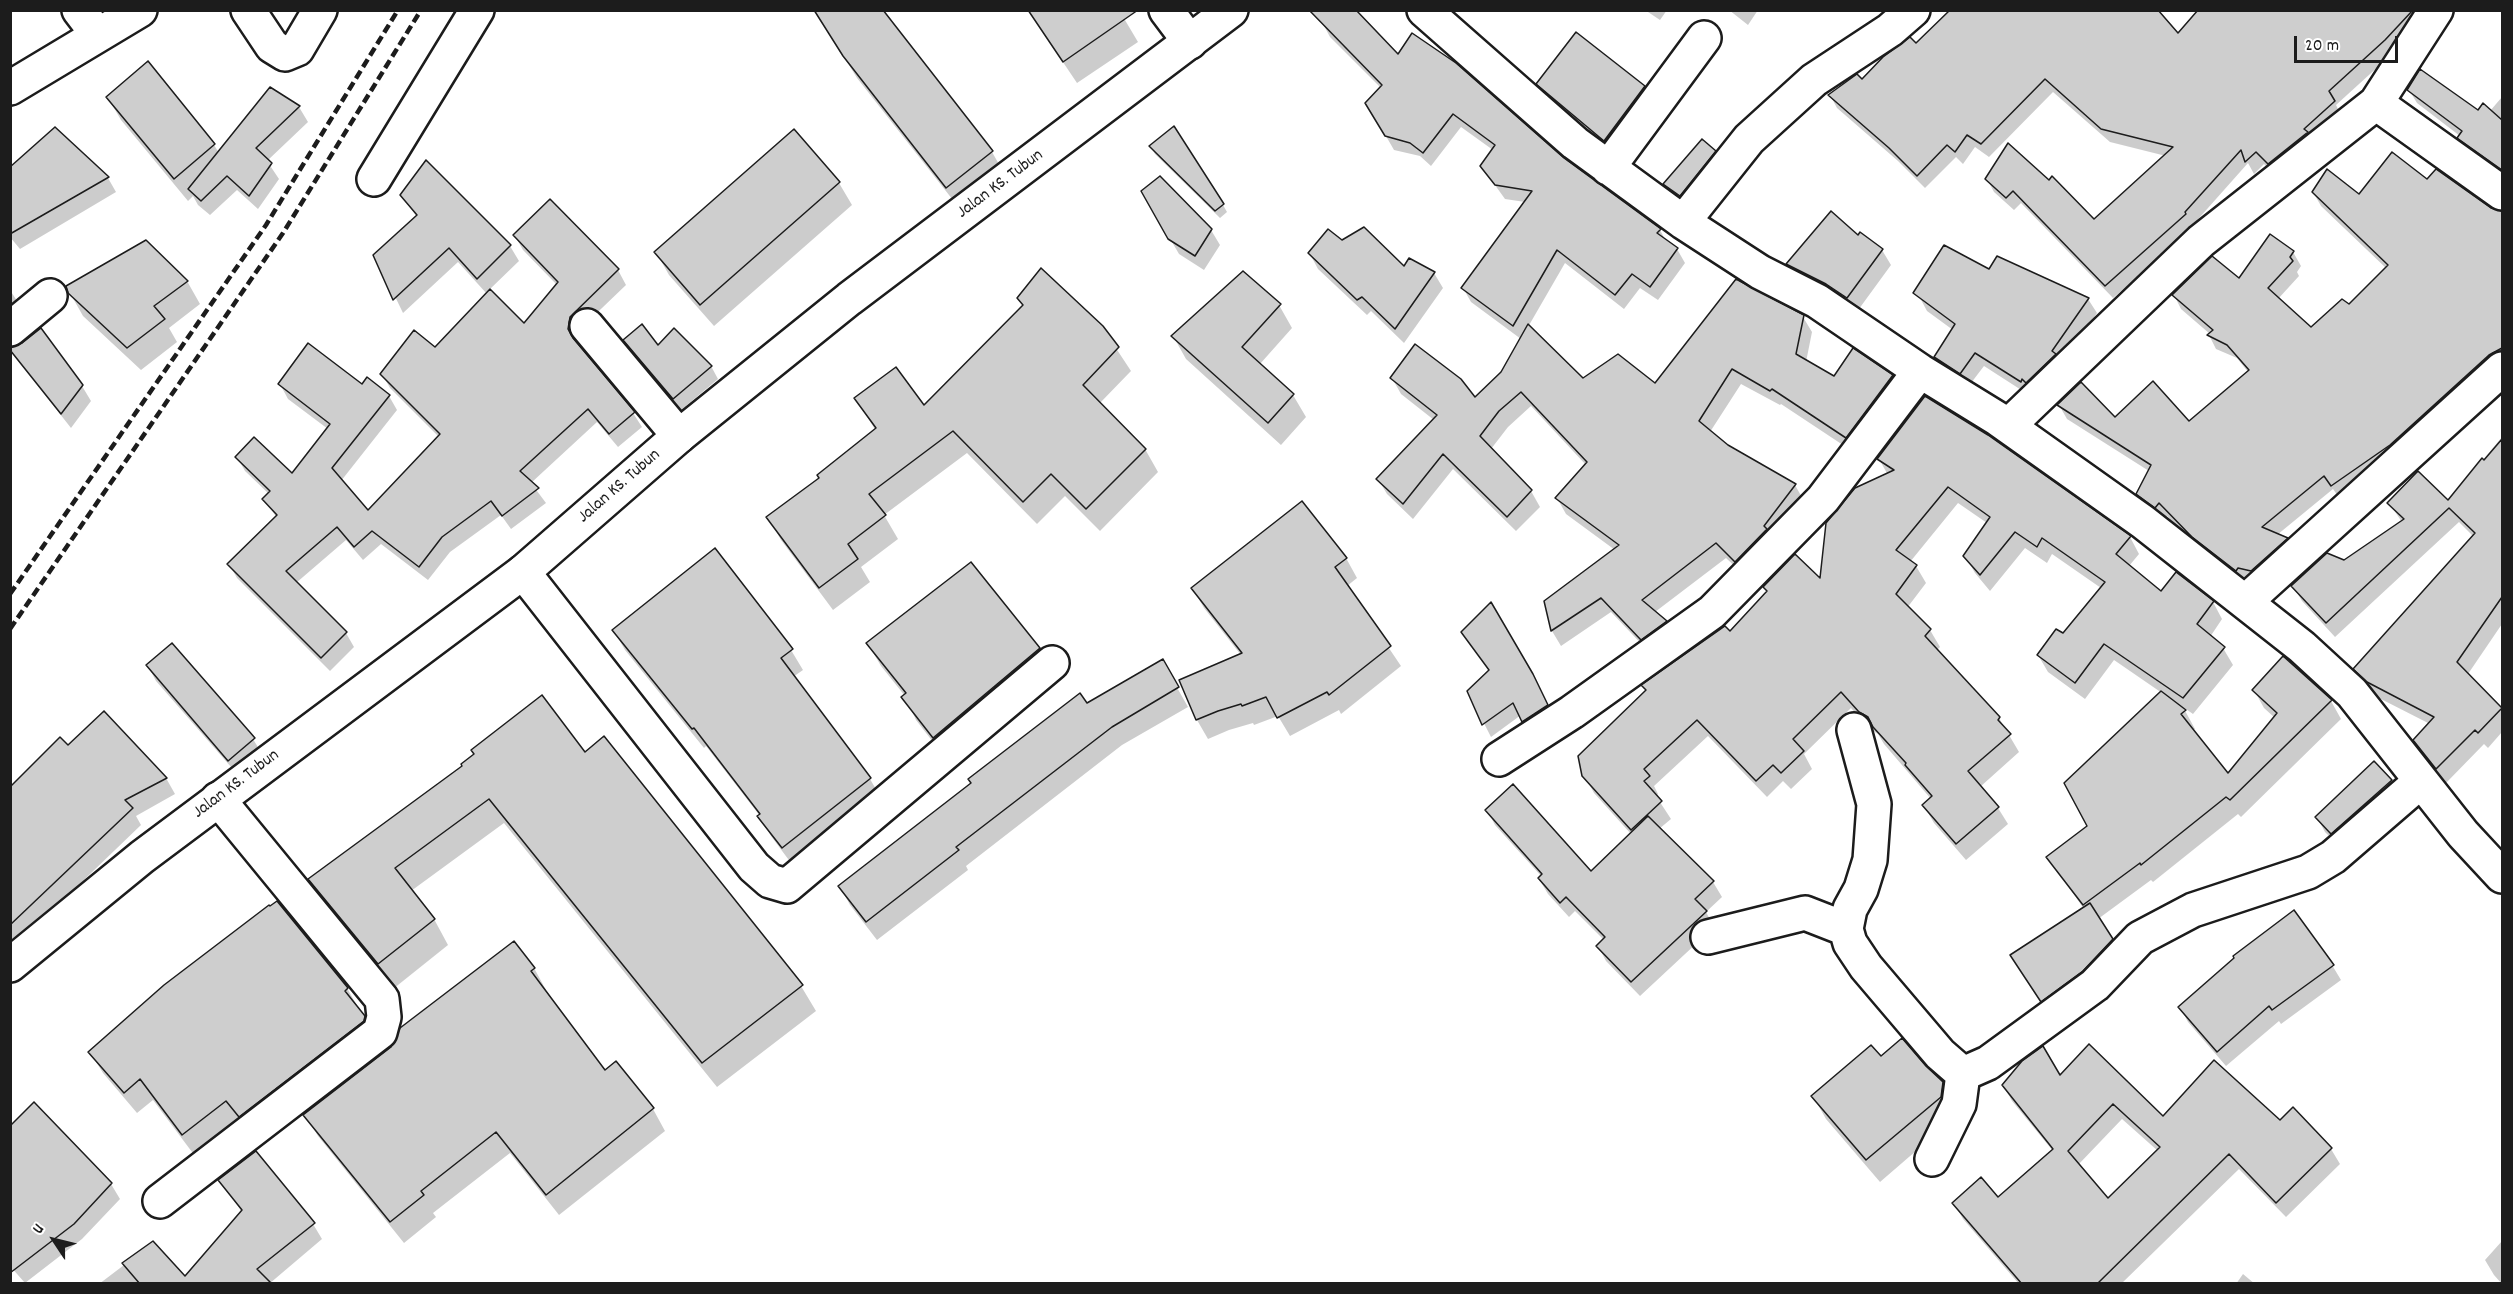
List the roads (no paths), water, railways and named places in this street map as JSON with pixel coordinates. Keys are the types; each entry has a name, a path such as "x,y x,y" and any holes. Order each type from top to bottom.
{"street":[{"path":"10,88 89,23 140,10"},
{"path":"248,10 272,46 285,54 297,49 320,10"},
{"path":"374,179 477,10"},
{"path":"1166,10 1190,42"},
{"name":"Jalan KS. Tubun","path":"10,965 142,857 523,572 679,436 849,300 1231,10"},
{"path":"1424,10 1575,143 1608,168 1683,222 1760,272 1817,301 1920,371 2008,426 2143,522 2302,646 2352,693 2463,834 2502,876"},
{"path":"1683,222 1749,139 1814,80 1890,30 1913,10"},
{"path":"2008,426 2201,241 2376,103 2436,10"},
{"path":"1608,168 1704,38"},
{"path":"2376,103 2502,193"},
{"path":"10,329 50,296"},
{"path":"587,326 679,436"},
{"path":"2245,602 2502,369"},
{"path":"1499,759 1572,712 1712,612 1823,499 1920,371"},
{"path":"523,572 754,867 770,881 787,885 1052,663"},
{"path":"1854,730 1874,804 1870,860 1861,889 1850,909 1846,929 1850,943 1866,967 1940,1054 1963,1074"},
{"path":"1963,1074 1988,1063 2095,986 2140,938 2193,910 2308,872 2333,857 2421,781"},
{"path":"160,1202 380,1032 384,1017 382,999 218,799"},
{"path":"1708,937 1805,913 1846,929"},
{"path":"1932,1159 1959,1104 1963,1074"}],"railway":[{"path":"10,594 266,225 398,10"},
{"path":"10,629 283,233 421,10"}]}
